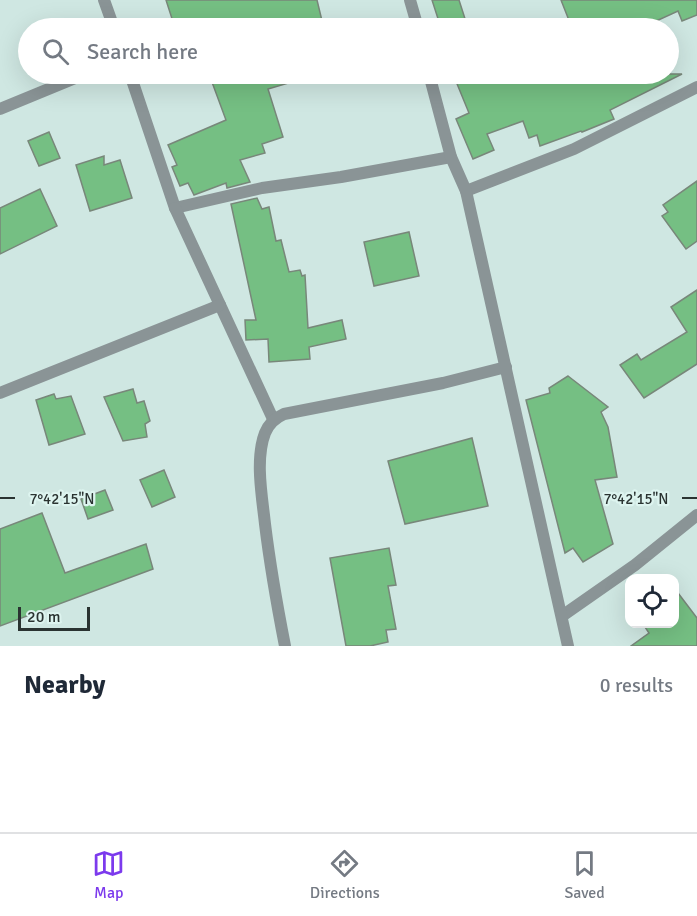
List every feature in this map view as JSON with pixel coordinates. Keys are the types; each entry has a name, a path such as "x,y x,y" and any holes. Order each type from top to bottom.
{"street":[{"path":"104,0 110,18"},
{"path":"410,0 415,18"},
{"path":"0,110 61,84"},
{"path":"133,84 175,208 273,419"},
{"path":"432,84 451,157 466,191 568,646"},
{"path":"466,191 574,149 697,87"},
{"path":"175,208 261,188 342,177 451,157"},
{"path":"0,393 220,305"},
{"path":"285,646 271,573 260,477 263,441 273,419 284,414 443,383 506,367"},
{"path":"562,616 635,565 697,514"}],"building":[{"path":"166,0 317,0 321,18 172,18"},
{"path":"432,0 459,0 465,18 438,18"},
{"path":"561,0 697,0 697,15 682,21 678,11 663,18 568,18"},
{"path":"213,84 285,84 268,89 283,137 262,144 265,153 240,160 250,182 227,188 226,183 194,195 188,183 180,186 172,167 177,165 168,145 226,120"},
{"path":"457,84 662,84 610,110 614,119 540,146 537,135 529,138 523,121 487,134 494,150 473,159 456,119 469,113"},
{"path":"49,132 60,158 39,166 28,141"},
{"path":"104,156 104,165 120,160 132,198 90,211 76,165"},
{"path":"697,181 697,241 686,249 662,216 668,212 663,205"},
{"path":"40,189 57,226 0,254 0,208"},
{"path":"257,198 262,209 269,207 276,241 281,240 289,272 300,270 302,276 305,275 308,328 342,320 346,339 309,347 310,359 269,362 268,339 246,340 245,320 256,320 231,204"},
{"path":"409,232 419,276 374,286 364,242"},
{"path":"697,290 697,364 644,398 620,365 637,354 641,360 687,332 671,307"},
{"path":"568,376 608,407 601,412 608,427 617,477 595,480 613,544 583,562 573,548 565,553 526,400 550,393 549,388"},
{"path":"133,389 137,403 144,401 150,421 145,424 147,437 123,441 104,397"},
{"path":"54,394 56,399 71,396 85,434 49,445 36,400"},
{"path":"472,438 488,506 405,524 388,461"},
{"path":"164,470 175,497 152,507 140,480"},
{"path":"105,490 113,510 88,519 81,499"},
{"path":"42,513 65,573 146,544 153,569 0,626 0,529"},
{"path":"389,548 396,585 388,586 396,629 386,630 388,642 370,646 346,646 330,558"},
{"path":"679,594 697,618 697,646 631,646 649,633 646,628 679,628"}]}
